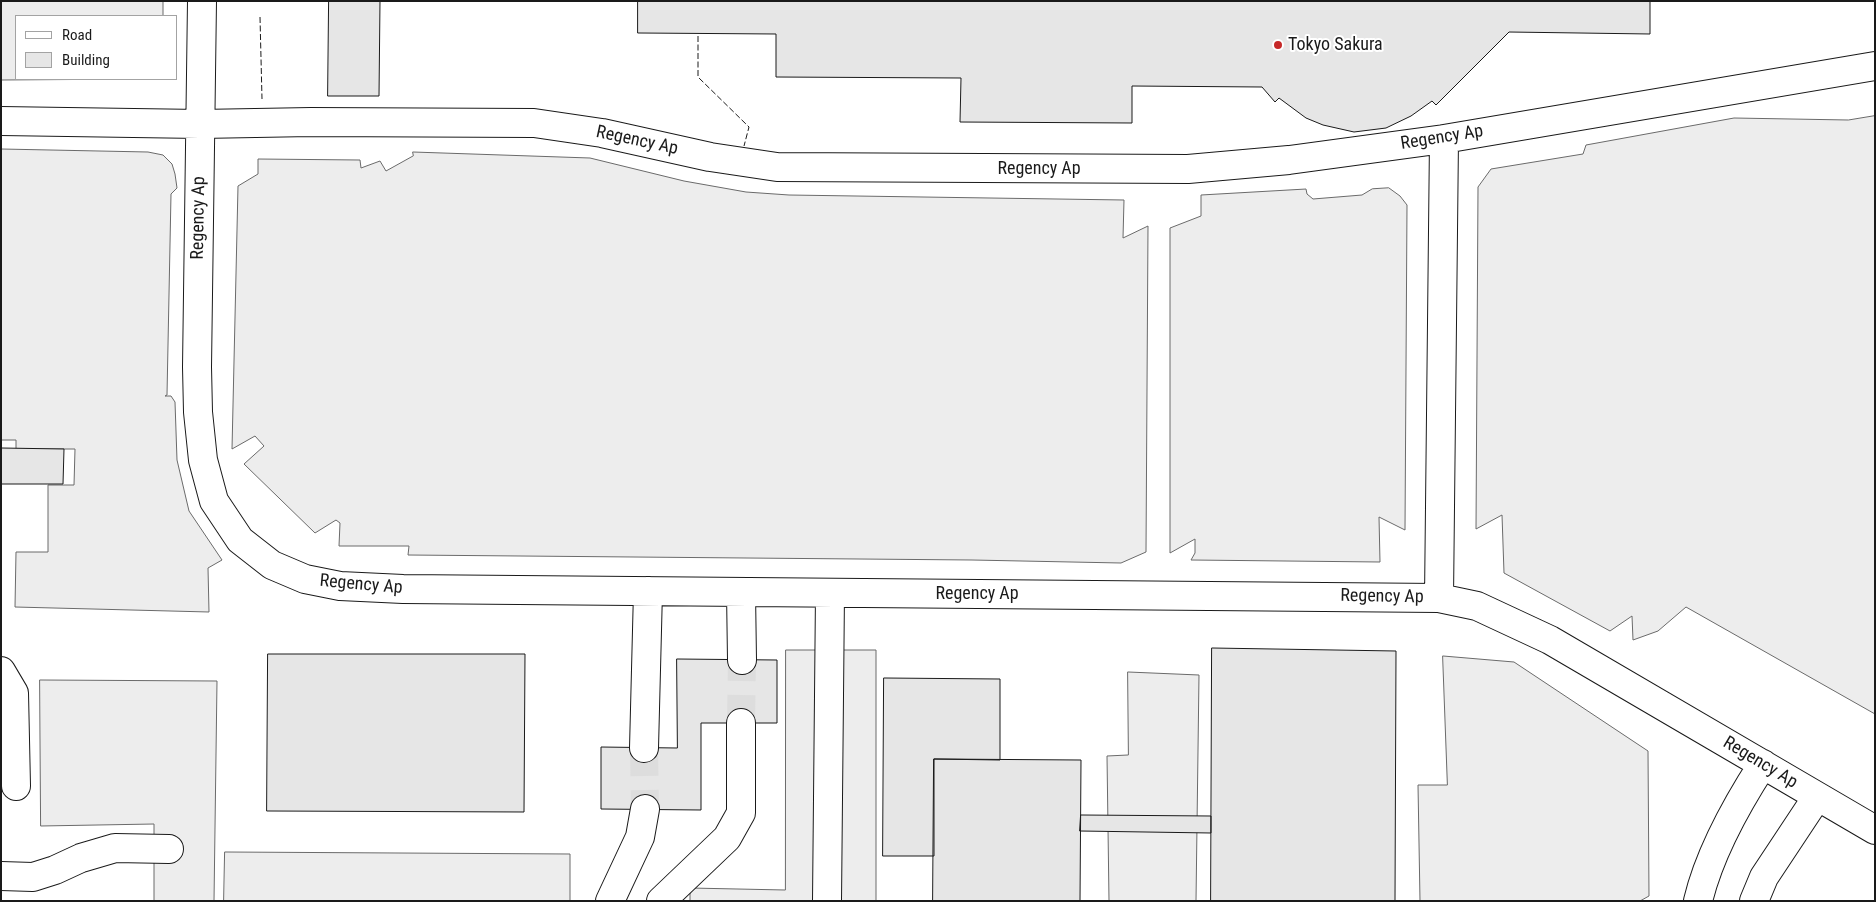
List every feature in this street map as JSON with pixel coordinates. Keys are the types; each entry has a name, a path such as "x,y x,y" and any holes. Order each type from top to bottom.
{"street":[{"name":"Regency Ap","path":"202,1 198,412 203,460 214,501 240,540 272,565 305,579 340,586 403,589 1439,598 1477,606 1550,640 1875,830"},
{"name":"Regency Ap","path":"1,121 200,124 311,122 534,123 602,133 710,157 777,167 1188,169 1303,158 1444,139 1875,66"},
{"path":"1439,598 1444,139"},
{"path":"644,748 648,591"},
{"path":"741,592 742,660"},
{"path":"828,901 830,593"},
{"path":"1,671 14,693 16,786"},
{"path":"661,901 727,838 741,813 741,723"},
{"path":"1698,901 1704,876 1746,790 1763,764"},
{"path":"1754,901 1764,877 1817,797"},
{"path":"610,901 640,837 644,809"},
{"path":"1,876 33,877 55,870 81,858 115,848 169,849"}],"shaded area":[{"path":"1,1 163,1 163,15 15,15 15,80 1,80"},
{"path":"1875,116 1875,714 1686,607 1658,631 1633,640 1632,616 1610,631 1504,573 1502,515 1476,529 1478,187 1491,169 1583,154 1586,145 1734,118 1848,120"},
{"path":"1,149 148,152 163,155 172,164 177,188 171,194 167,395 165,396 171,396 175,402 177,460 189,511 222,560 208,568 209,612 15,607 16,552 48,552 48,485 74,485 75,449 16,449 16,440 1,440"},
{"path":"413,152 590,158 684,181 746,192 789,195 1124,200 1123,238 1148,226 1146,552 1121,563 408,555 409,546 339,546 340,523 336,520 315,533 244,464 264,446 255,436 232,449 238,186 258,174 258,159 360,160 361,168 380,161 386,171 413,156"},
{"path":"1389,188 1400,196 1407,205 1405,530 1379,517 1380,562 1191,560 1195,553 1195,539 1170,553 1170,228 1201,216 1201,195 1306,189 1307,194 1313,199 1362,195 1372,189"},
{"path":"786,650 876,650 876,901 690,901 690,888 785,890"},
{"path":"1443,656 1514,662 1648,751 1649,896 1640,901 1420,901 1418,785 1447,785"},
{"path":"1128,672 1199,675 1196,901 1109,901 1107,756 1128,755"},
{"path":"40,680 217,681 214,901 154,901 154,824 41,826"},
{"path":"225,852 570,854 570,901 224,901"}],"building":[{"path":"329,1 380,1 379,96 328,96"},
{"path":"638,1 1650,1 1650,34 1509,32 1436,105 1432,101 1411,116 1386,128 1354,132 1323,125 1306,118 1279,98 1275,102 1262,87 1132,86 1132,123 960,122 961,78 776,77 776,34 638,33"},
{"path":"1,448 64,449 63,484 1,484"},
{"path":"1212,648 1396,651 1395,901 1211,901"},
{"path":"268,654 525,654 524,812 267,811"},
{"path":"677,659 777,660 777,723 701,723 701,810 601,809 601,747 677,748"},
{"path":"884,678 1000,679 1000,760 934,759 934,856 883,856"},
{"path":"934,759 1081,760 1080,901 933,901"},
{"path":"1081,815 1211,816 1211,833 1080,831"}],"tunnel":[{"path":"741,723 742,660"},
{"path":"644,748 645,809"}],"fence":[{"path":"260,17 262,99"},
{"path":"698,36 698,77 749,127 744,146"}],"place":[{"name":"Tokyo Sakura","path":"1278,45"}]}
